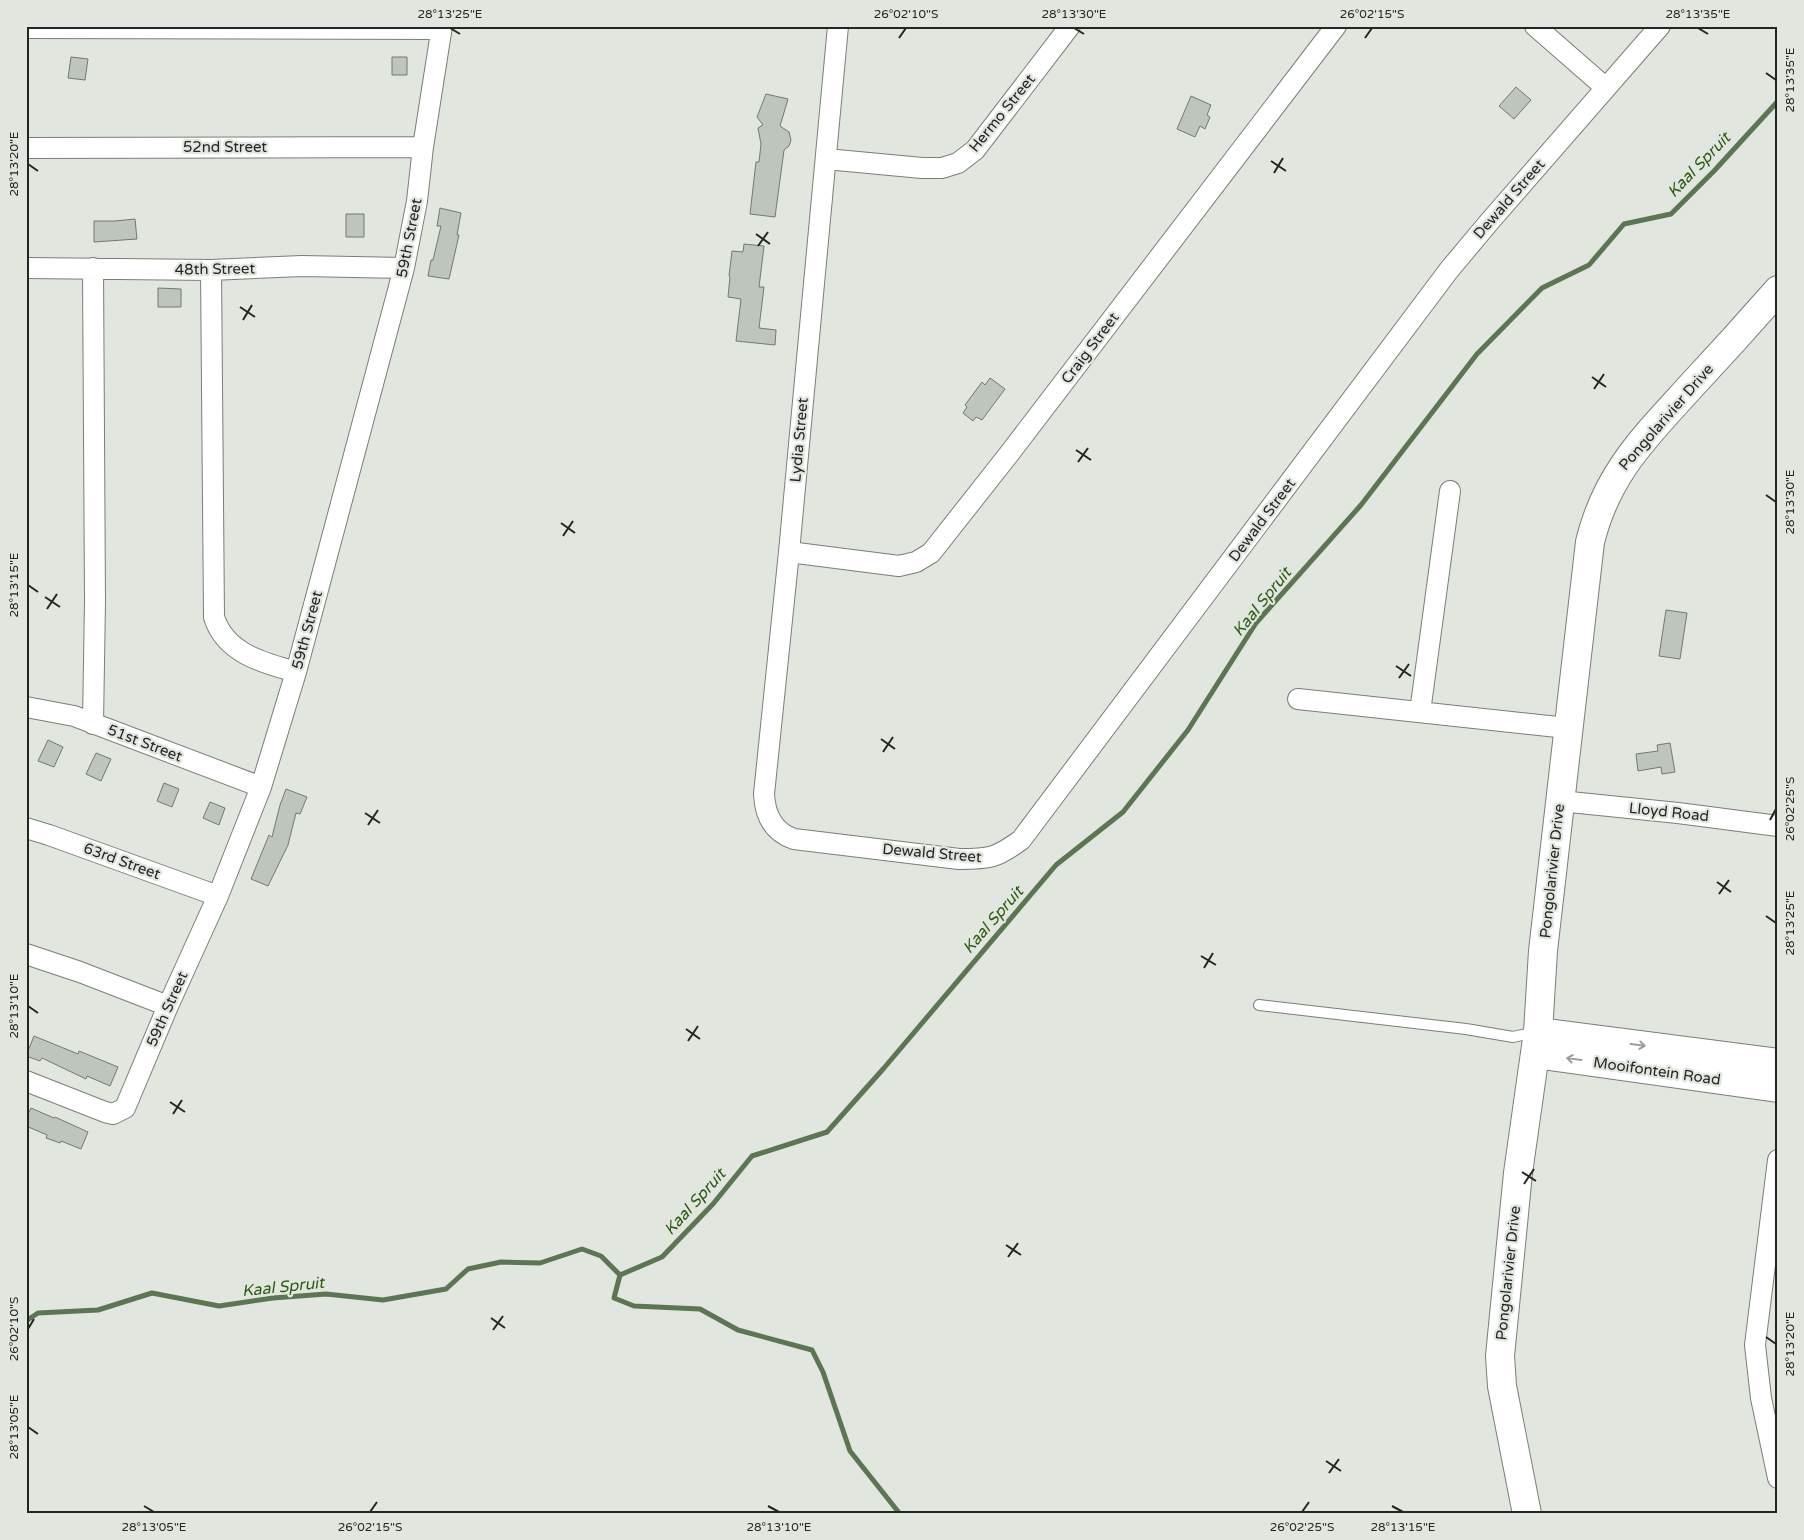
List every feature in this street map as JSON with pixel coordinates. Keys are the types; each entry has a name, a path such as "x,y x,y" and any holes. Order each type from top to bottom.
{"street":[{"name":"Lydia Street","path":"794,839 784,836 769,820 764,794 789,552 838,26"},
{"name":"Hermo Street","path":"826,159 922,168 942,168 958,163 975,150 1070,26"},
{"name":"Craig Street","path":"789,552 899,566 916,562 931,553 1009,454 1336,26"},
{"path":"1535,26 1606,88"},
{"name":"Dewald Street","path":"794,839 959,859 985,859 1003,853 1021,840 1448,270 1660,26"},
{"path":"26,28 442,28"},
{"name":"59th Street","path":"26,1081 105,1112 113,1114 125,1108 168,1006 218,896 261,787 296,672 404,268 417,201 423,147 442,28"},
{"name":"52nd Street","path":"26,148 423,147"},
{"name":"48th Street","path":"26,268 211,270 302,266 404,268"},
{"path":"93,268 95,601 93,724"},
{"path":"211,270 214,617 225,639 236,648 268,664 296,672"},
{"name":"Pongolarivier Drive","path":"1527,1514 1502,1386 1500,1356 1518,1173 1527,1043 1543,951 1586,563 1594,523 1612,481 1628,457 1778,290"},
{"path":"1420,712 1450,491"},
{"path":"1298,699 1568,728"},
{"name":"51st Street","path":"26,707 54,712 93,724 261,787"},
{"name":"Lloyd Road","path":"1560,801 1648,809 1778,826"},
{"name":"63rd Street","path":"26,828 218,896"},
{"path":"26,954 80,972 168,1006"},
{"name":"Mooifontein Road","path":"1527,1043 1778,1063"},
{"name":"Mooifontein Road","path":"1527,1043 1778,1088"},
{"path":"1778,1160 1755,1345 1761,1398 1778,1478"}],"lane":[{"path":"1259,1005 1466,1029 1527,1043"}],"building":[{"path":"71,57 88,59 85,80 68,78"},
{"path":"392,57 407,57 407,75 392,75"},
{"path":"1516,87 1531,100 1514,119 1499,106"},
{"path":"766,94 788,99 780,126 789,132 791,140 789,146 784,150 775,217 750,214 756,162 759,162 761,144 758,128 763,125 757,117"},
{"path":"1191,96 1211,105 1207,115 1210,117 1205,129 1200,126 1195,137 1177,129"},
{"path":"440,208 461,213 457,235 459,235 449,279 428,276 441,226 437,226"},
{"path":"346,214 364,214 364,237 346,237"},
{"path":"135,219 137,239 94,242 94,221"},
{"path":"744,244 764,246 759,287 764,287 759,328 776,330 775,345 736,341 741,299 728,297 729,276 732,251 743,252"},
{"path":"158,288 181,289 181,307 158,307"},
{"path":"990,378 1005,389 982,420 976,417 973,421 963,413 967,407 965,405 982,382 985,385"},
{"path":"1666,610 1687,613 1680,659 1659,656"},
{"path":"48,740 63,747 54,767 38,761"},
{"path":"1670,743 1675,772 1662,774 1661,767 1638,771 1636,754 1658,751 1657,745"},
{"path":"96,753 111,759 101,781 86,774"},
{"path":"164,783 179,789 172,807 157,801"},
{"path":"286,789 307,797 300,814 296,813 288,845 268,886 251,879 269,835 272,837"},
{"path":"210,802 225,808 219,825 203,818"},
{"path":"34,1036 78,1054 79,1051 118,1067 110,1086 87,1076 86,1079 42,1058 40,1061 26,1056"},
{"path":"31,1108 88,1132 81,1149 61,1141 60,1143 46,1138 47,1135 26,1126 26,1118"}],"waterway":[{"name":"Kaal Spruit","path":"620,1275 662,1257 713,1204 752,1156 827,1132 884,1068 1056,865 1123,812 1188,730 1256,623 1361,505 1477,354 1542,288 1589,265 1624,224 1671,214 1714,171 1778,101"},
{"name":"Kaal Spruit","path":"26,1321 38,1313 98,1310 152,1293 219,1306 273,1298 326,1294 383,1300 446,1289 468,1269 501,1262 540,1263 582,1249 601,1256 620,1275"},
{"path":"620,1275 614,1298 634,1306 700,1309 738,1330 812,1350 823,1372 850,1451 900,1514"}]}
